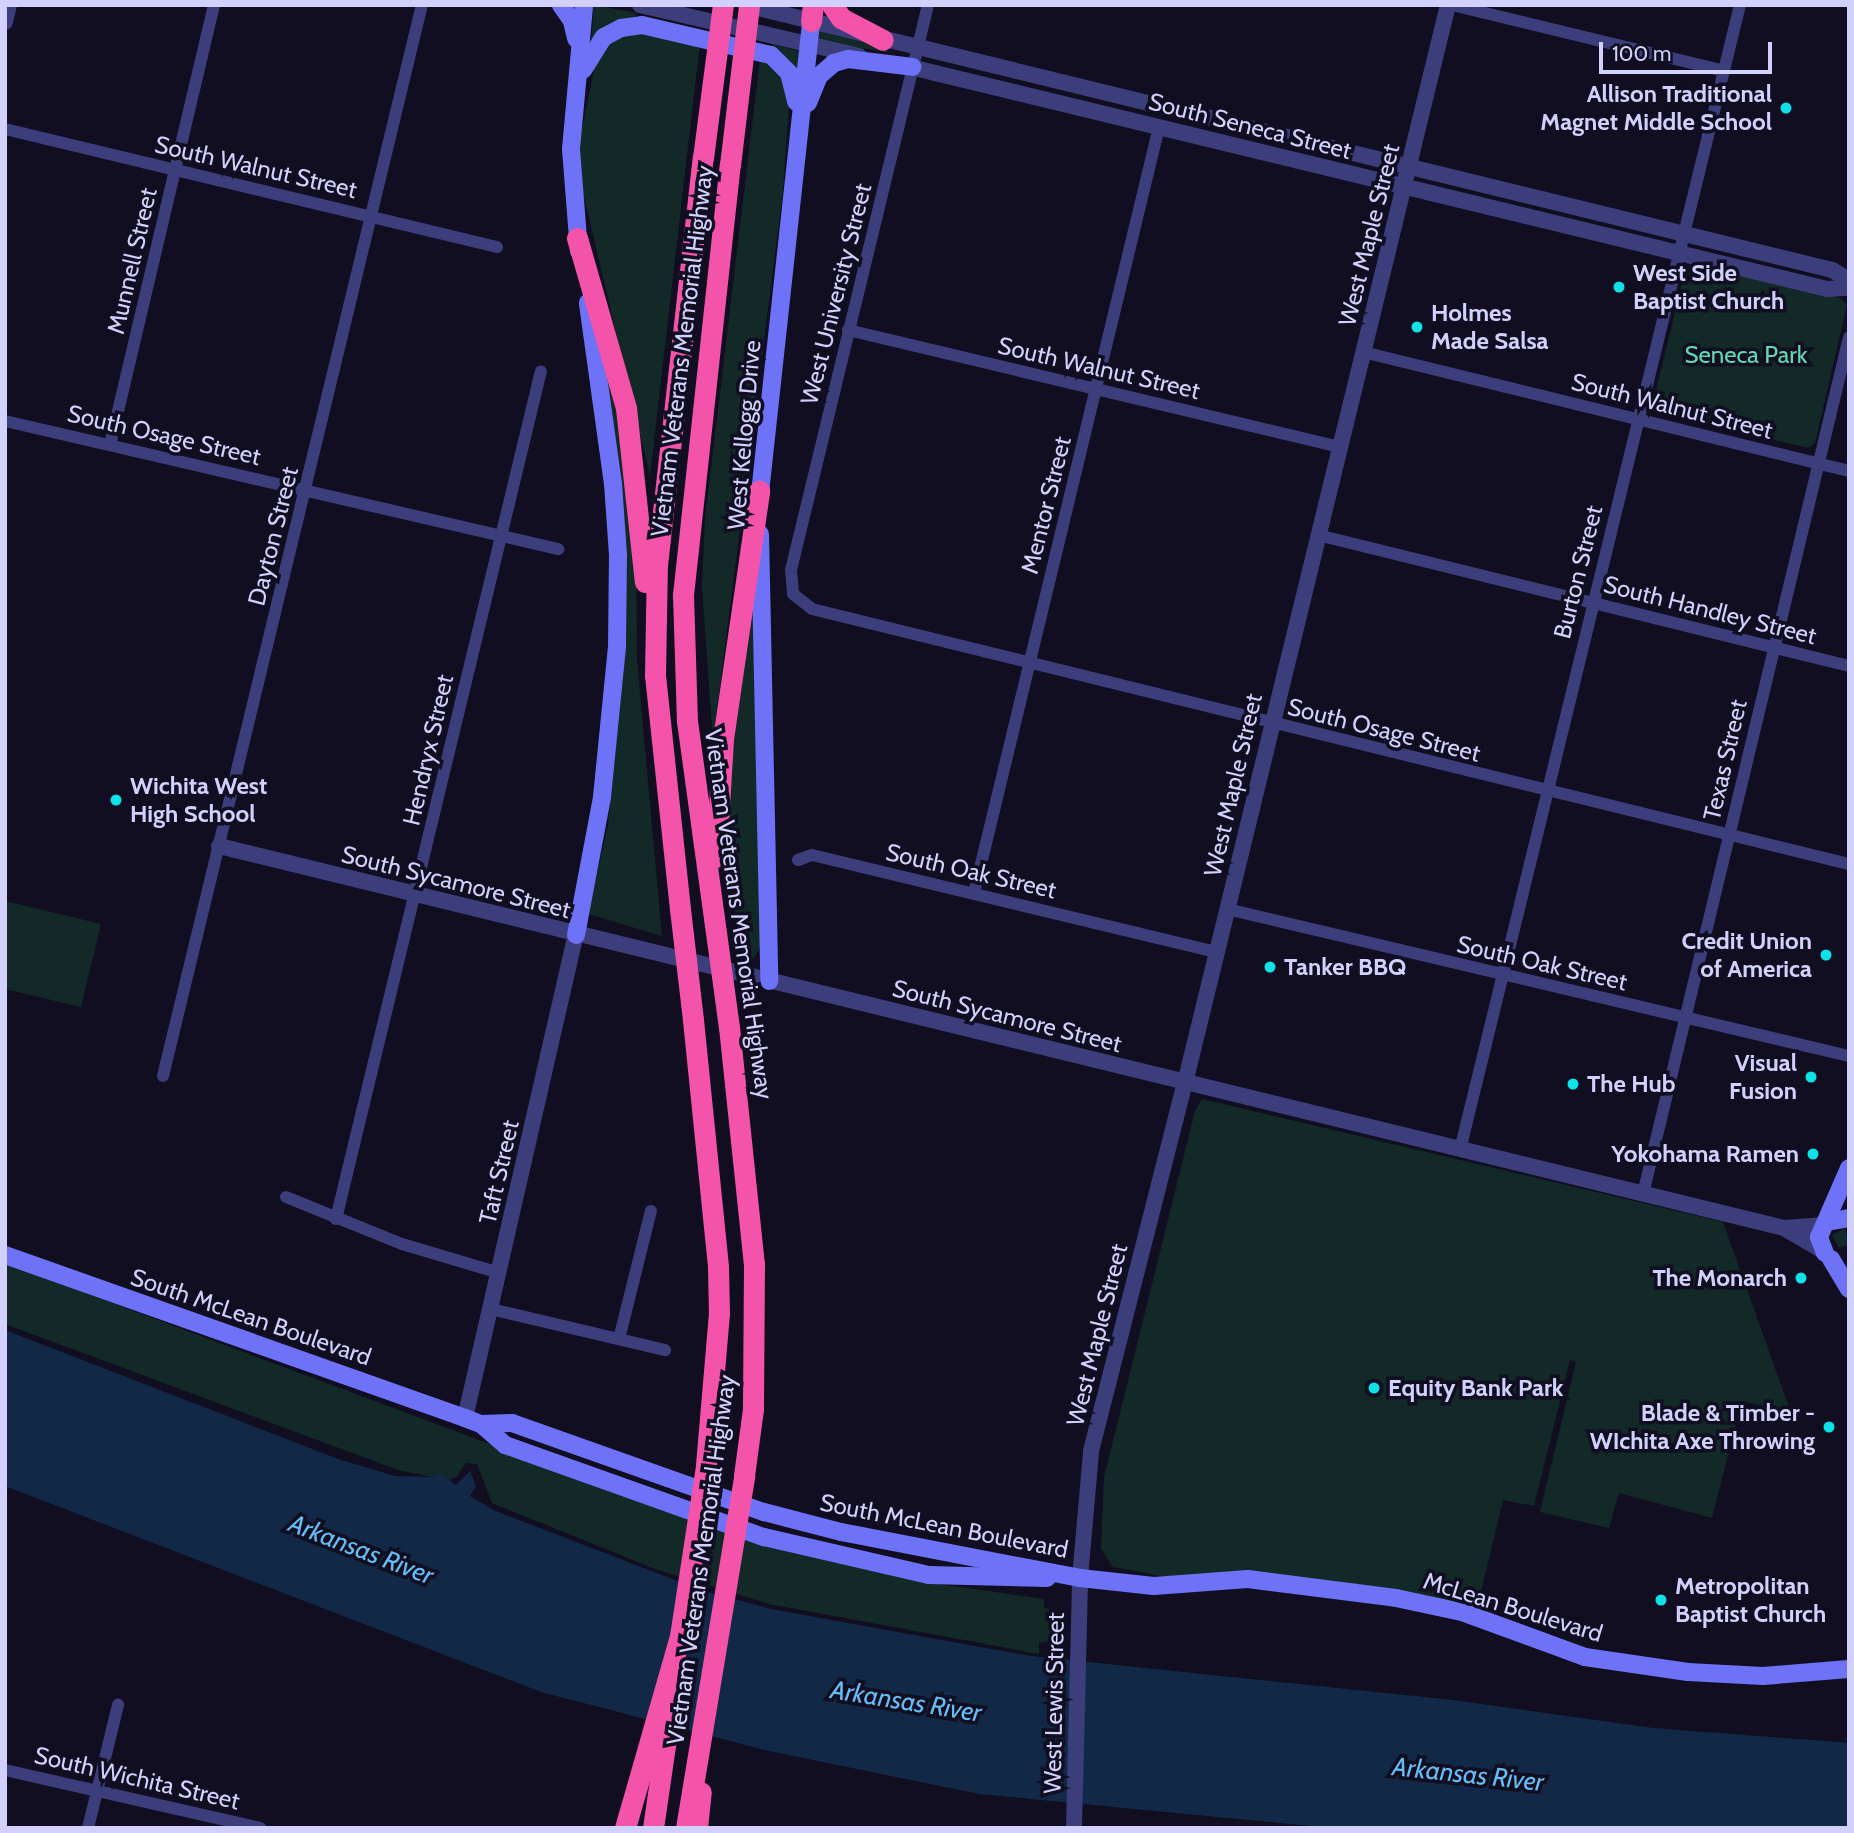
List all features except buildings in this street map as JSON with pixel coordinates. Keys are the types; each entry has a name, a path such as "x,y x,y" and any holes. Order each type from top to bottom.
{"highway":[{"name":"Vietnam Veterans Memorial Highway","path":"653,1828 706,1466 719,1313 718,1267 655,675 661,514 723,5"},
{"name":"Vietnam Veterans Memorial Highway","path":"687,1828 709,1709 753,1409 754,1264 729,1027 687,722 683,595 747,5"},
{"path":"832,5 841,18 883,40"},
{"path":"578,238 626,408 655,675"},
{"path":"714,918 723,739 759,491"},
{"path":"625,1828 680,1636"},
{"path":"697,1828 709,1709"}],"main road":[{"path":"561,5 575,29 577,84"},
{"path":"576,935 592,866 611,724 618,568 609,457 578,238 571,149 583,5"},
{"name":"West Kellogg Drive","path":"769,981 759,491 812,13"},
{"path":"577,84 596,43 621,27 642,25 771,55 789,73 800,123"},
{"path":"800,123 819,76 834,63 848,59 913,67"},
{"path":"1849,1168 1819,1237 1849,1289"},
{"path":"1826,1223 1849,1218"},
{"name":"South McLean Boulevard","path":"5,1255 473,1421 518,1450 673,1507 815,1551 929,1575 1080,1578"},
{"name":"South McLean Boulevard","path":"473,1421 512,1423 726,1499 815,1526 1080,1578"},
{"name":"McLean Boulevard","path":"1080,1578 1154,1586 1248,1579 1396,1598 1462,1612 1584,1657 1688,1672 1763,1676 1849,1669"}],"street":[{"path":"5,22 9,5"},
{"name":"Munnell Street","path":"110,445 214,5"},
{"name":"Dayton Street","path":"163,1076 422,5"},
{"name":"South Seneca Street","path":"640,5 913,67 1827,289 1849,288"},
{"name":"South Seneca Street","path":"747,5 812,13 883,40 1684,233 1832,270 1849,280"},
{"name":"West University Street","path":"793,594 791,570 928,5"},
{"path":"1450,5 1724,71"},
{"name":"West Maple Street","path":"1080,1578 1091,1451 1185,1083 1271,723 1450,5"},
{"name":"Burton Street","path":"1460,1150 1740,5"},
{"name":"Mentor Street","path":"974,893 1160,127"},
{"name":"South Walnut Street","path":"5,129 497,247"},
{"name":"South Walnut Street","path":"848,330 1340,447"},
{"name":"Texas Street","path":"1643,1194 1849,337"},
{"name":"South Walnut Street","path":"1363,352 1849,471"},
{"name":"Hendryx Street","path":"336,1219 541,371"},
{"name":"South Osage Street","path":"5,421 558,549"},
{"name":"South Handley Street","path":"1318,536 1849,666"},
{"name":"South Osage Street","path":"793,594 812,609 1546,792 1849,864"},
{"name":"South Sycamore Street","path":"219,846 1784,1228 1832,1256"},
{"name":"South Oak Street","path":"798,860 812,855 1217,952"},
{"name":"South Oak Street","path":"1227,909 1501,976 1849,1056"},
{"name":"Taft Street","path":"473,1421 491,1309 576,935"},
{"path":"286,1197 336,1219 499,1273"},
{"path":"619,1339 650,1211"},
{"name":"South Sycamore Street","path":"1784,1228 1826,1223"},
{"path":"491,1309 665,1350"},
{"name":"West Lewis Street","path":"1074,1828 1080,1578"},
{"path":"88,1828 118,1705"},
{"name":"South Wichita Street","path":"5,1770 98,1788 260,1828"}],"green space":[{"path":"594,5 636,13 635,18 591,41"},
{"path":"818,29 839,33 892,53 817,41"},
{"path":"634,30 700,43 650,476 581,184 580,138 598,51 613,38"},
{"path":"772,44 799,51 798,69 771,48"},
{"path":"760,59 783,75 789,106 783,191 713,741 702,588 705,518"},
{"name":"Seneca Park","path":"1699,264 1840,298 1847,305 1815,443 1809,448 1655,412 1653,403 1684,275"},
{"path":"603,360 624,437 636,547 637,660 662,936 588,914 608,825 616,738"},
{"path":"754,597 761,945 754,959 739,957 728,832 734,727"},
{"path":"5,901 101,924 81,1007 5,989"},
{"path":"1202,1099 1723,1222 1791,1413 1742,1401 1712,1518 1619,1493 1609,1528 1540,1512 1576,1362 1570,1360 1534,1506 1503,1500 1477,1608 1386,1590 1167,1577 1113,1567 1101,1549 1104,1477 1195,1111"},
{"path":"1845,1228 1849,1245 1839,1248 1832,1235"},
{"path":"5,1263 758,1544 932,1583 1044,1599 1044,1607 1053,1611 1060,1622 1059,1631 1054,1639 1039,1643 1039,1654 769,1604 655,1569 492,1503 477,1464 466,1463 456,1477 448,1480 398,1470 5,1324"}],"water":[{"name":"Arkansas River","path":"5,1330 338,1459 395,1476 432,1477 438,1472 456,1485 470,1471 476,1486 470,1496 493,1510 701,1590 771,1609 1031,1656 1453,1700 1653,1728 1849,1743 1849,1828 1332,1828 979,1794 769,1751 541,1692 5,1486"}],"place":[{"name":"Allison Traditional Magnet Middle School","path":"1786,108"},
{"name":"West Side Baptist Church","path":"1619,287"},
{"name":"Holmes Made Salsa","path":"1417,327"},
{"name":"Wichita West High School","path":"116,800"},
{"name":"Credit Union of America","path":"1826,955"},
{"name":"Tanker BBQ","path":"1270,967"},
{"name":"Visual Fusion","path":"1811,1077"},
{"name":"The Hub","path":"1573,1084"},
{"name":"Yokohama Ramen","path":"1813,1154"},
{"name":"The Monarch","path":"1801,1278"},
{"name":"Equity Bank Park","path":"1374,1388"},
{"name":"Blade & Timber - WIchita Axe Throwing","path":"1829,1427"},
{"name":"Metropolitan Baptist Church","path":"1661,1600"}]}
